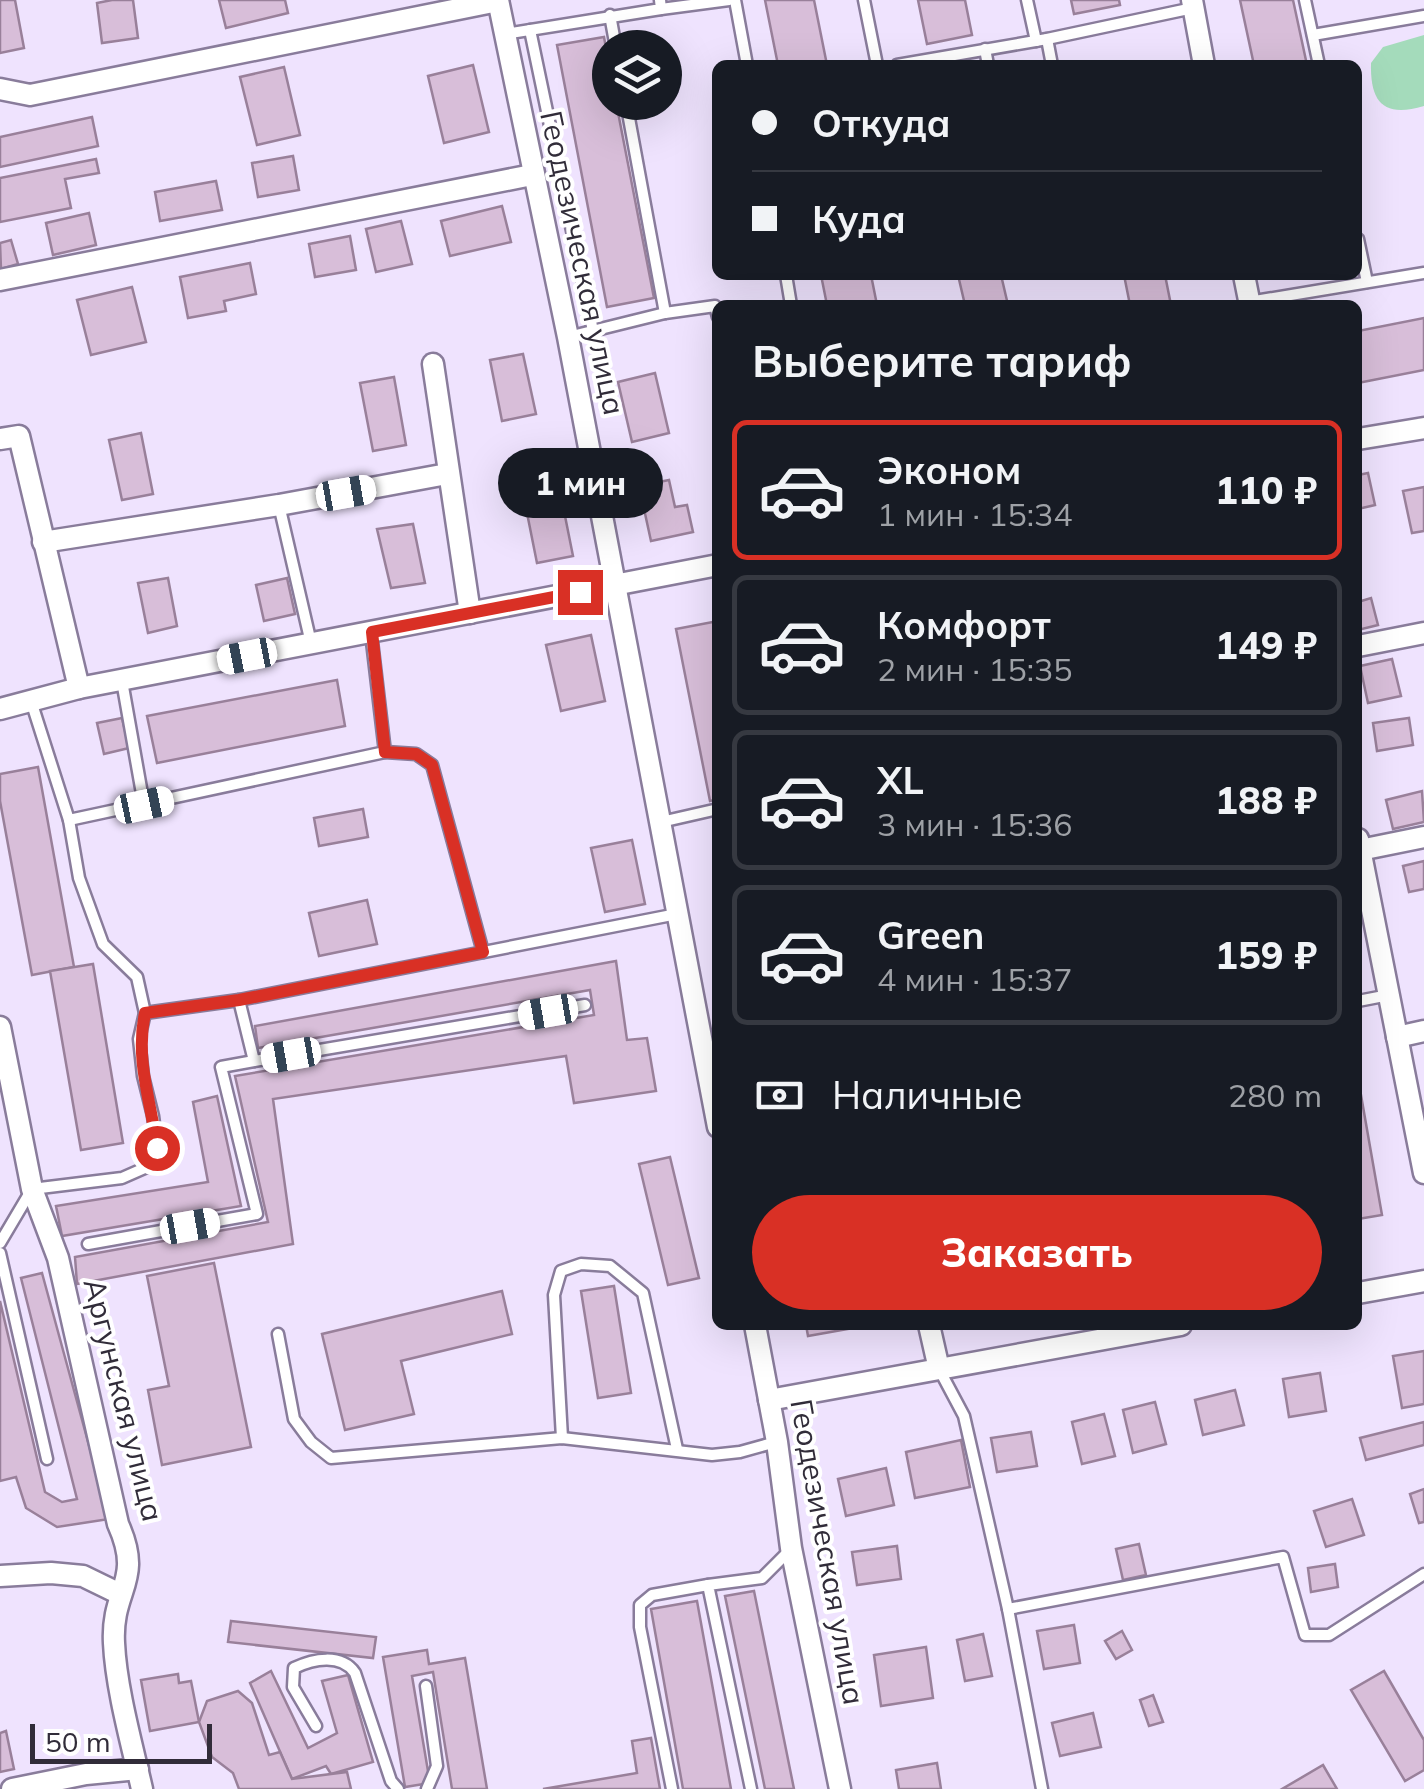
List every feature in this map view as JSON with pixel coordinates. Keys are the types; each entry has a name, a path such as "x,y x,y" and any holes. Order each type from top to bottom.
{"street":[{"name":"Геодезическая улица","path":"498,0 568,337 677,914 708,1027 712,1067"},
{"path":"0,90 30,94 498,0"},
{"path":"1193,4 1203,60"},
{"path":"0,280 532,175"},
{"path":"433,364 470,613"},
{"path":"1362,438 1424,428"},
{"path":"0,439 19,436 79,688"},
{"path":"43,542 278,506 447,474"},
{"path":"0,709 79,688 712,565"},
{"path":"1362,645 1424,633"},
{"path":"1362,845 1424,837"},
{"path":"1362,860 1424,1173"},
{"name":"Аргунская улица","path":"0,1027 32,1189 58,1258 118,1524 129,1549 130,1574 120,1594 114,1644 140,1779"},
{"path":"1397,1036 1424,1032"},
{"path":"1362,1292 1424,1281"},
{"name":"Геодезическая улица","path":"756,1330 792,1548 840,1789"},
{"path":"930,1330 939,1369"},
{"path":"769,1400 1154,1330"},
{"path":"0,1576 83,1576 120,1594"},
{"path":"12,1789 86,1774 140,1779"}],"lane":[{"path":"505,34 661,4 732,0 746,60"},
{"path":"864,0 876,60"},
{"path":"1027,0 1050,60"},
{"path":"1305,0 1318,60"},
{"path":"924,60 1041,40 1193,4"},
{"path":"610,15 613,30"},
{"path":"1313,35 1424,16"},
{"path":"530,30 592,331"},
{"path":"985,49 987,60"},
{"path":"629,120 665,313"},
{"path":"1362,258 1367,282"},
{"path":"1266,300 1424,273"},
{"path":"568,337 665,313 712,306"},
{"path":"278,506 311,644"},
{"path":"372,632 385,752"},
{"path":"122,680 144,805"},
{"path":"0,1243 32,1189 122,1178 147,1167 157,1148 142,1076 139,1039 145,1013 137,977 104,944 80,878 69,820 31,701"},
{"path":"69,820 385,752 416,754 432,765 483,952"},
{"path":"660,822 712,811"},
{"path":"145,1013 239,1000 677,914"},
{"path":"1362,1000 1389,995"},
{"path":"239,1000 254,1061"},
{"path":"88,1244 257,1214 221,1066 585,1005"},
{"path":"0,1253 47,1459"},
{"path":"562,1438 554,1295 561,1270 580,1264 610,1266 643,1293 677,1449"},
{"path":"278,1334 294,1419 311,1442 330,1458 562,1438 712,1455 777,1442"},
{"path":"939,1369 964,1416 1008,1609 1042,1789"},
{"path":"672,1789 640,1626 640,1606 652,1595 762,1578 792,1548"},
{"path":"1008,1609 1283,1556 1305,1636 1329,1636 1424,1574"},
{"path":"708,1586 751,1789"},
{"path":"316,1726 293,1687 294,1668 311,1660 349,1665 391,1781 398,1789"},
{"path":"426,1686 437,1766 427,1789"}],"green space":[{"path":"1424,35 1424,106 1389,108 1373,88 1371,63 1383,47"}],"building":[{"path":"0,0 15,0 24,48 0,53"},
{"path":"133,0 138,38 102,43 97,3"},
{"path":"219,0 285,0 288,13 226,28"},
{"path":"765,0 814,0 826,60 777,60"},
{"path":"918,0 965,0 972,35 927,44"},
{"path":"1071,0 1119,0 1120,5 1074,14"},
{"path":"1240,0 1293,0 1306,60 1253,60"},
{"path":"592,39 592,120 619,120 654,298 607,307 557,45"},
{"path":"473,65 489,132 444,143 428,76"},
{"path":"284,67 300,135 257,145 240,77"},
{"path":"92,117 98,146 0,167 0,137"},
{"path":"293,156 299,190 258,197 252,163"},
{"path":"96,159 99,173 65,179 71,208 0,222 0,178"},
{"path":"216,181 222,210 160,221 155,192"},
{"path":"502,206 511,242 450,256 441,221"},
{"path":"89,213 96,245 53,255 46,223"},
{"path":"401,221 412,264 376,272 366,229"},
{"path":"350,236 356,270 315,277 309,244"},
{"path":"11,240 18,264 1,269 0,243"},
{"path":"250,263 256,294 224,301 226,311 188,318 180,277"},
{"path":"822,280 872,280 876,300 826,300"},
{"path":"959,280 1002,280 1007,300 964,300"},
{"path":"1125,280 1166,280 1170,300 1129,300"},
{"path":"132,287 146,342 91,355 77,300"},
{"path":"1424,318 1424,370 1362,382 1362,330"},
{"path":"523,354 536,414 502,421 490,360"},
{"path":"655,373 669,433 632,442 618,382"},
{"path":"394,377 406,445 373,451 360,383"},
{"path":"141,433 153,494 122,500 109,440"},
{"path":"1368,473 1375,505 1362,508 1362,474"},
{"path":"669,480 675,507 687,505 693,532 651,541 639,486"},
{"path":"559,486 573,556 537,563 523,493"},
{"path":"1424,487 1424,531 1412,533 1403,491"},
{"path":"413,524 425,583 391,588 377,529"},
{"path":"168,578 177,626 148,633 138,583"},
{"path":"287,578 295,614 264,621 256,585"},
{"path":"1371,598 1378,625 1362,629 1362,601"},
{"path":"712,622 710,801 676,629"},
{"path":"591,635 605,701 561,711 546,645"},
{"path":"1392,659 1401,696 1368,703 1362,666"},
{"path":"337,680 345,726 157,763 147,716"},
{"path":"122,718 129,748 104,754 97,723"},
{"path":"1409,718 1413,745 1377,751 1373,723"},
{"path":"38,767 74,967 32,975 0,801 0,774"},
{"path":"1422,791 1424,822 1393,829 1386,800"},
{"path":"363,809 368,837 319,846 314,818"},
{"path":"632,840 645,904 605,912 591,848"},
{"path":"1424,861 1424,889 1409,892 1403,866"},
{"path":"367,900 377,944 319,956 309,913"},
{"path":"616,961 627,1040 647,1038 656,1091 574,1103 566,1056 273,1099 293,1244 77,1284 75,1257 268,1222 235,1076 594,1015 590,990 258,1048 255,1026"},
{"path":"93,964 123,1143 81,1150 50,971"},
{"path":"217,1096 241,1206 62,1236 56,1206 208,1182 193,1102"},
{"path":"1362,1101 1382,1215 1362,1218"},
{"path":"670,1157 699,1278 668,1285 639,1164"},
{"path":"214,1263 251,1447 162,1465 148,1390 169,1386 147,1276"},
{"path":"42,1273 109,1519 57,1527 26,1508 16,1477 0,1481 0,1301 45,1492 62,1502 77,1499 21,1278"},
{"path":"614,1286 631,1393 598,1398 581,1291"},
{"path":"502,1291 512,1334 401,1361 414,1414 345,1430 322,1334"},
{"path":"807,1330 842,1330 808,1336"},
{"path":"1424,1351 1424,1404 1402,1408 1393,1356"},
{"path":"1320,1373 1326,1411 1289,1417 1283,1379"},
{"path":"1235,1390 1244,1425 1203,1435 1195,1400"},
{"path":"1155,1402 1166,1444 1133,1453 1123,1410"},
{"path":"1104,1414 1115,1456 1082,1464 1072,1422"},
{"path":"1424,1422 1424,1445 1366,1460 1360,1438"},
{"path":"1031,1432 1037,1466 997,1472 991,1438"},
{"path":"961,1440 970,1487 915,1498 906,1452"},
{"path":"886,1468 894,1505 846,1516 838,1479"},
{"path":"1424,1489 1424,1522 1419,1523 1410,1494"},
{"path":"1352,1499 1364,1535 1326,1547 1314,1511"},
{"path":"1139,1544 1146,1575 1123,1580 1116,1549"},
{"path":"897,1546 901,1579 857,1585 852,1552"},
{"path":"1335,1564 1338,1587 1311,1592 1308,1568"},
{"path":"754,1591 794,1789 765,1789 725,1596"},
{"path":"697,1601 731,1789 683,1789 651,1609"},
{"path":"231,1621 376,1637 373,1658 228,1642"},
{"path":"1074,1625 1080,1663 1044,1669 1037,1631"},
{"path":"1122,1631 1132,1650 1116,1659 1105,1641"},
{"path":"983,1634 992,1676 965,1681 957,1640"},
{"path":"926,1647 933,1698 881,1706 874,1655"},
{"path":"427,1650 429,1664 465,1658 487,1789 452,1789 433,1672 412,1676 430,1783 405,1787 383,1657"},
{"path":"271,1671 308,1748 337,1733 322,1681 348,1675 373,1762 331,1774 326,1766 292,1779 250,1683"},
{"path":"1384,1671 1424,1740 1424,1770 1405,1781 1351,1690"},
{"path":"178,1674 179,1683 191,1681 199,1722 150,1731 141,1680"},
{"path":"238,1691 252,1703 269,1755 280,1752 292,1779 347,1772 351,1789 239,1789 233,1773 212,1757 199,1722 207,1701"},
{"path":"1153,1695 1163,1722 1149,1726 1140,1700"},
{"path":"1093,1713 1101,1747 1060,1756 1052,1723"},
{"path":"6,1731 14,1769 0,1772 0,1733"},
{"path":"651,1738 660,1789 543,1789 637,1773 632,1741"},
{"path":"937,1763 941,1789 899,1789 896,1770"},
{"path":"1323,1765 1337,1789 1282,1789"}],"route":[{"path":"157,1148 142,1076 139,1039 145,1013 239,1000 483,952 432,765 416,754 385,752 372,632 580,592"}]}
